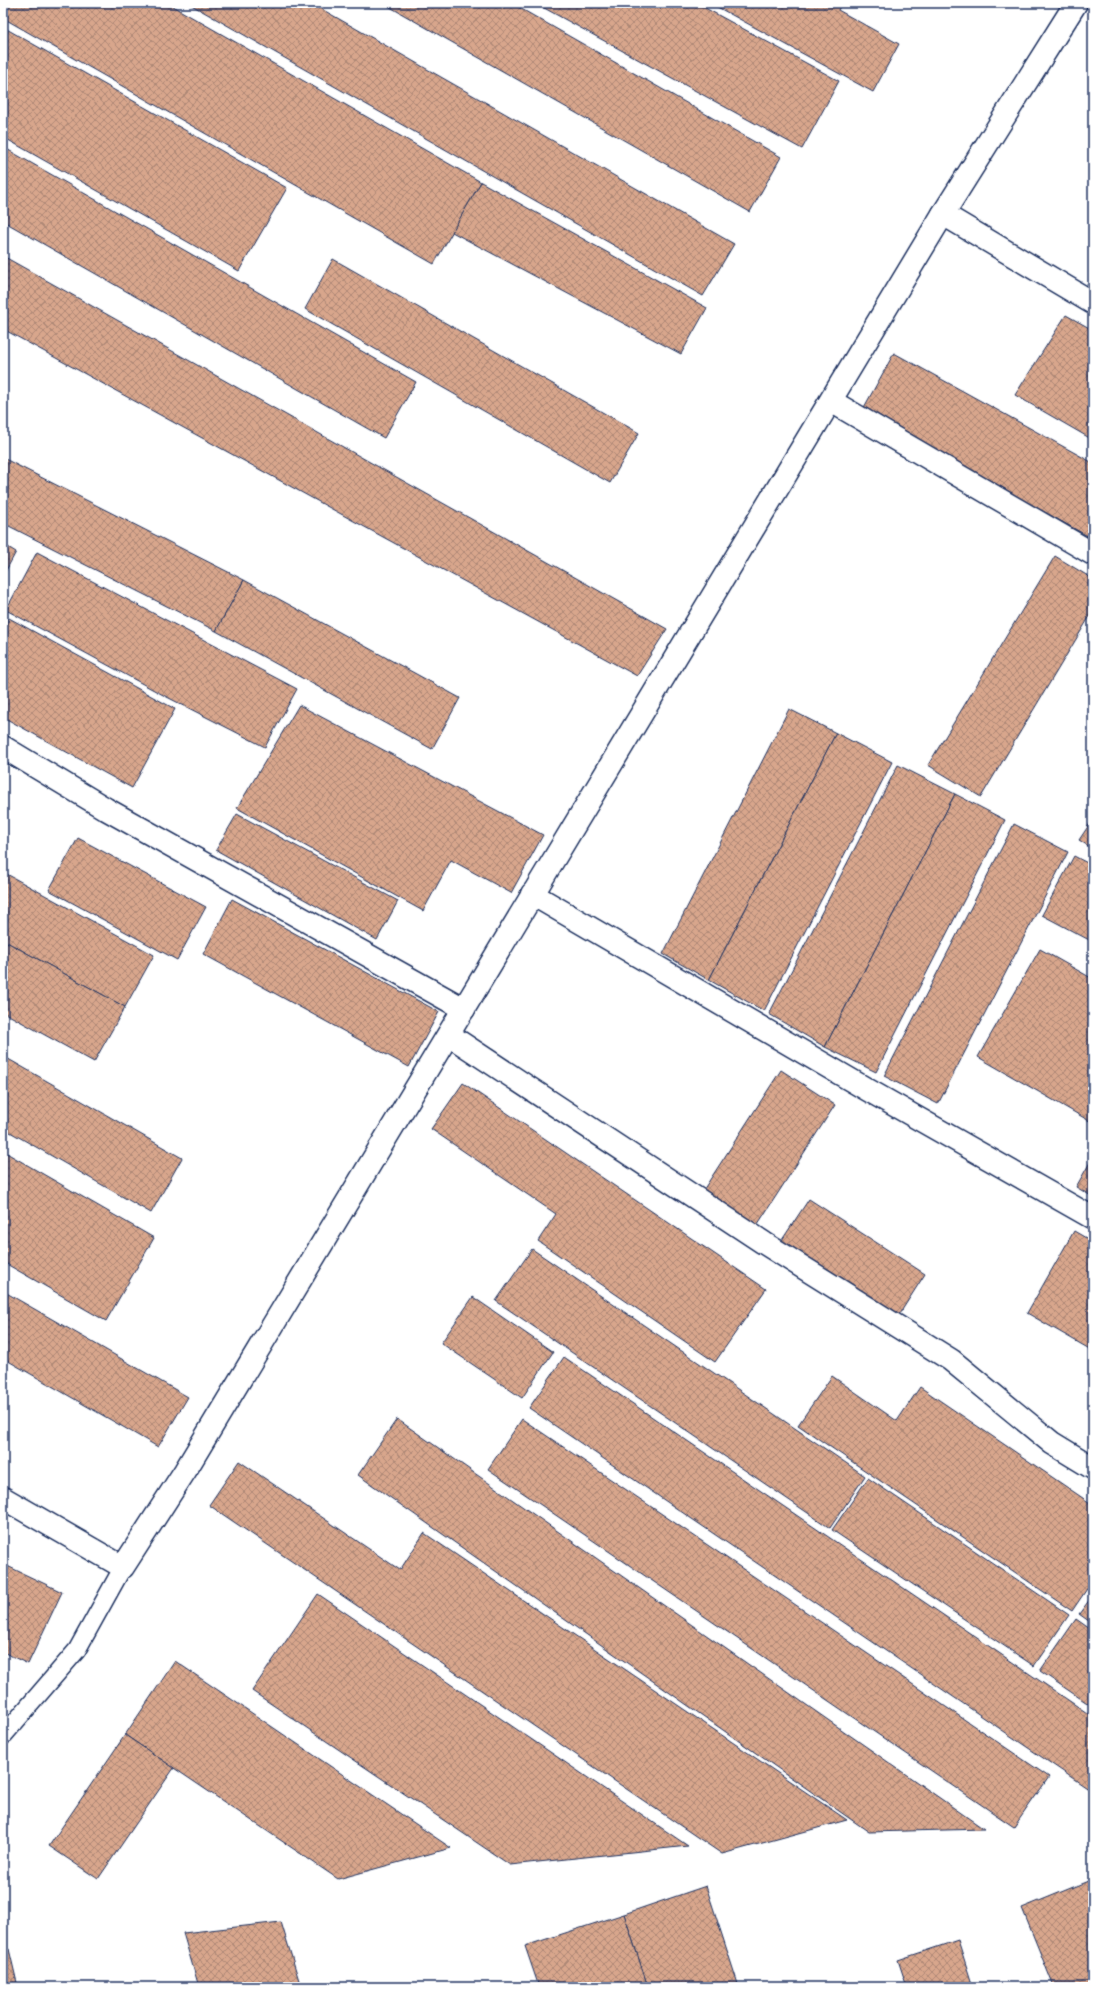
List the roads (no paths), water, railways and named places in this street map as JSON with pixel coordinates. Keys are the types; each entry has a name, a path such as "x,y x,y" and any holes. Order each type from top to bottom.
{"street":[{"path":"3,1498 123,1567 189,1464 449,1035 532,894 943,214 1076,3"},
{"path":"943,214 1093,303"},
{"path":"831,401 1093,554"},
{"path":"3,747 106,809 464,1009"},
{"path":"532,894 868,1090 1093,1218"},
{"path":"449,1035 764,1243 950,1360 1052,1443 1093,1468"}],"lane":[{"path":"3,1736 77,1650 123,1567"}]}
